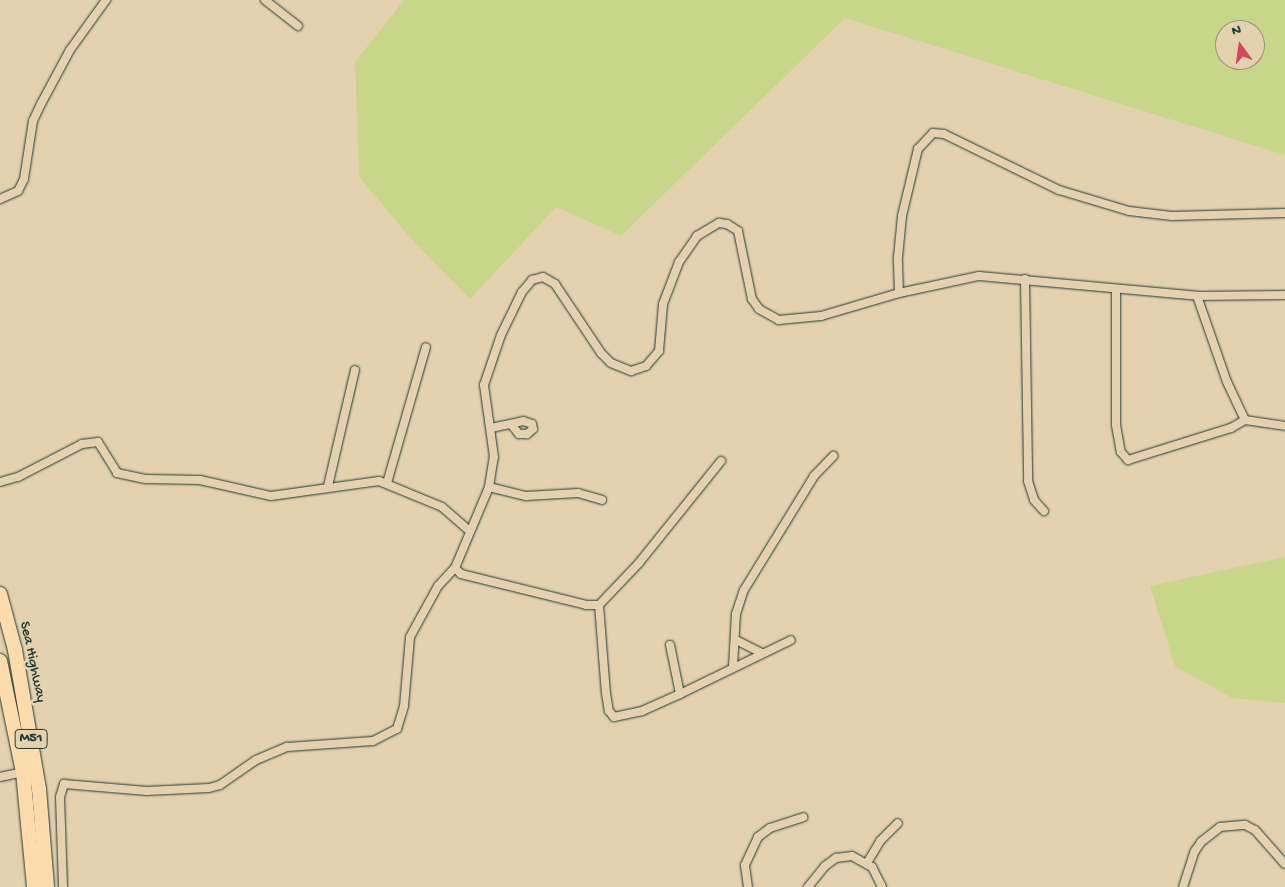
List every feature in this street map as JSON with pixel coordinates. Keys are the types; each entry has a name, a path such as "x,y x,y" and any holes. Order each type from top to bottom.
{"highway":[{"name":"Sea Highway","path":"0,594 15,650 36,771 49,884"},
{"name":"Sea Highway","path":"0,661 23,772 34,887"}],"street":[{"path":"0,199 18,191 21,185 34,121 41,104 70,50 106,0"},
{"path":"265,0 298,26"},
{"path":"899,293 898,257 902,216 918,148 933,133 944,134 1059,190 1129,211 1172,216 1285,213"},
{"path":"63,887 60,797 64,784 147,791 209,788 220,785 256,760 287,747 373,741 393,733 401,721 404,706 410,637 434,593 455,568 489,487 494,457 491,428 483,394 488,366 522,292 537,278 548,279 561,290 600,353 611,363 631,371 646,366 658,351 663,304 679,262 697,236 719,223 727,224 738,231 752,299 768,316 779,320 801,320 958,278 1025,279 1197,296 1285,295"},
{"path":"1025,279 1028,481 1032,496 1044,511"},
{"path":"1116,288 1116,425 1120,449 1124,458 1137,460 1237,426 1245,420 1285,426"},
{"path":"1197,296 1227,382 1245,420"},
{"path":"386,483 426,347"},
{"path":"328,486 355,370"},
{"path":"491,428 511,424"},
{"path":"0,482 18,477 91,441 98,442 105,449 117,473 128,476 200,480 271,496 366,480 386,483 442,507 470,531"},
{"path":"733,667 736,614 744,590 814,476 833,456"},
{"path":"455,568 461,574 586,605 599,604 622,584 721,461"},
{"path":"489,487 526,496 578,493 602,500"},
{"path":"599,604 606,693 612,715 621,718 668,702 733,667 792,640"},
{"path":"736,640 762,653"},
{"path":"670,645 680,694"},
{"path":"0,777 23,772"},
{"path":"748,887 745,865 758,837 770,828 803,817"},
{"path":"867,863 880,841 898,823"},
{"path":"1183,887 1195,851 1201,842 1220,828 1245,825 1255,830 1285,864"},
{"path":"808,887 817,872 836,858 852,856 867,863 877,873 882,887"}],"green space":[{"path":"404,0 1285,0 1285,155 845,18 621,236 556,207 470,299 414,242 359,177 355,62"},
{"path":"1285,557 1285,703 1232,698 1175,666 1150,586"}]}
